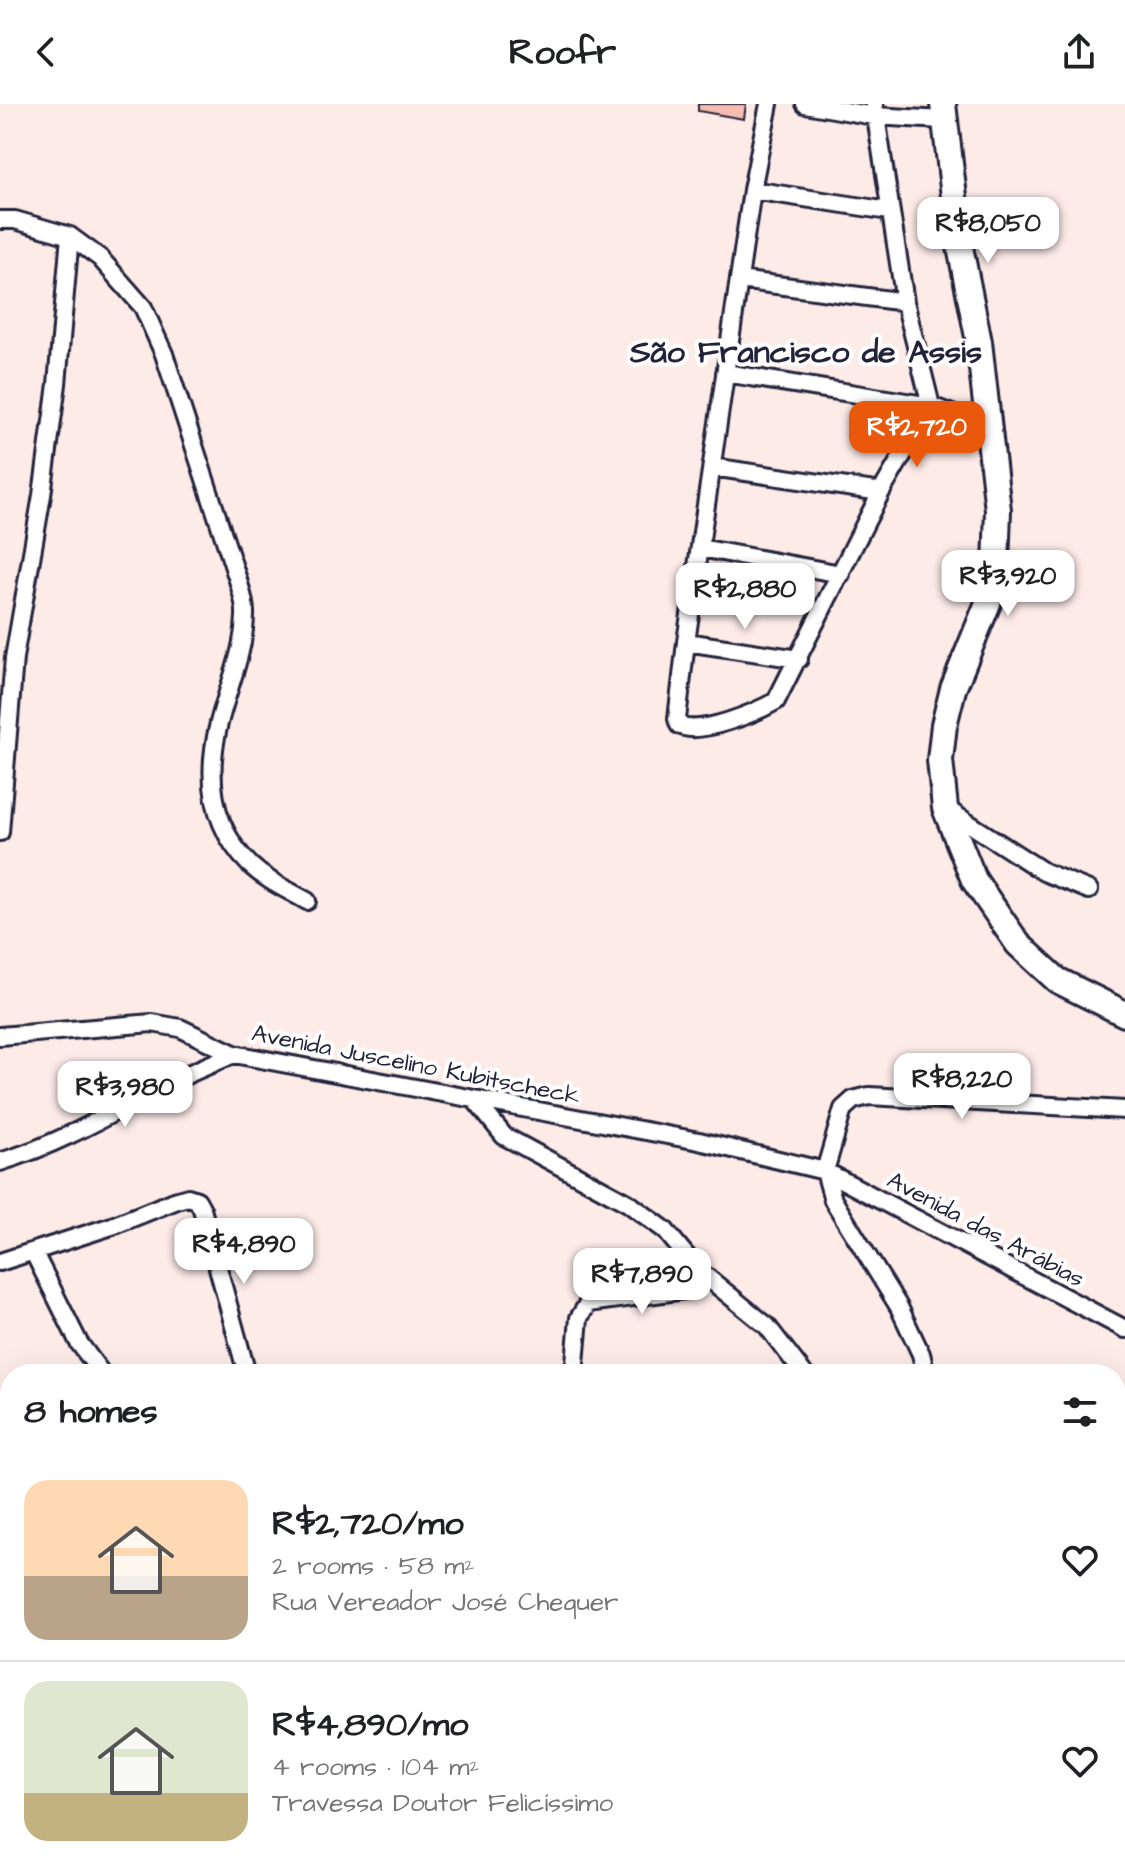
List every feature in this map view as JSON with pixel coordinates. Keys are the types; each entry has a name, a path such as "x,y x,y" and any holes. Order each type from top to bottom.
{"street":[{"path":"769,104 752,190 686,642 677,719 679,725 690,730 753,714 776,701 881,492 931,406 905,302 874,110"},
{"path":"805,104 943,112 960,247 979,342 998,510 996,567 988,603 953,689 944,725 940,760 945,808 974,880 1018,944 1057,980 1125,1014"},
{"path":"752,190 889,211"},
{"path":"0,220 15,220 70,236 100,258 143,307 164,354 246,613 242,647 211,761 212,795 226,831 249,864 274,883 307,901"},
{"path":"0,832 14,658 57,384 70,236"},
{"path":"739,280 905,302"},
{"path":"725,373 931,406 989,428"},
{"path":"712,467 881,492"},
{"path":"700,548 841,574"},
{"path":"686,642 799,659"},
{"path":"945,808 1044,872 1089,890"},
{"name":"Avenida Juscelino Kubitscheck","path":"0,1036 152,1023 180,1028 234,1054 699,1141 825,1171"},
{"path":"0,1162 79,1131 170,1083 234,1054"},
{"path":"924,1364 899,1307 833,1200 825,1171 843,1109 853,1100 869,1096 1125,1110"},
{"path":"475,1100 504,1136 628,1203 665,1230 697,1269 767,1326 796,1364"},
{"name":"Avenida das Arábias","path":"825,1171 1125,1329"},
{"path":"0,1262 34,1253 188,1197 197,1200 244,1364"},
{"path":"34,1253 79,1343 95,1364"},
{"path":"575,1364 579,1318 588,1303 685,1290 695,1282 697,1269"}],"building":[{"path":"698,104 746,104 744,119 698,111"}],"district":[{"name":"São Francisco de Assis","path":"806,351"}]}
